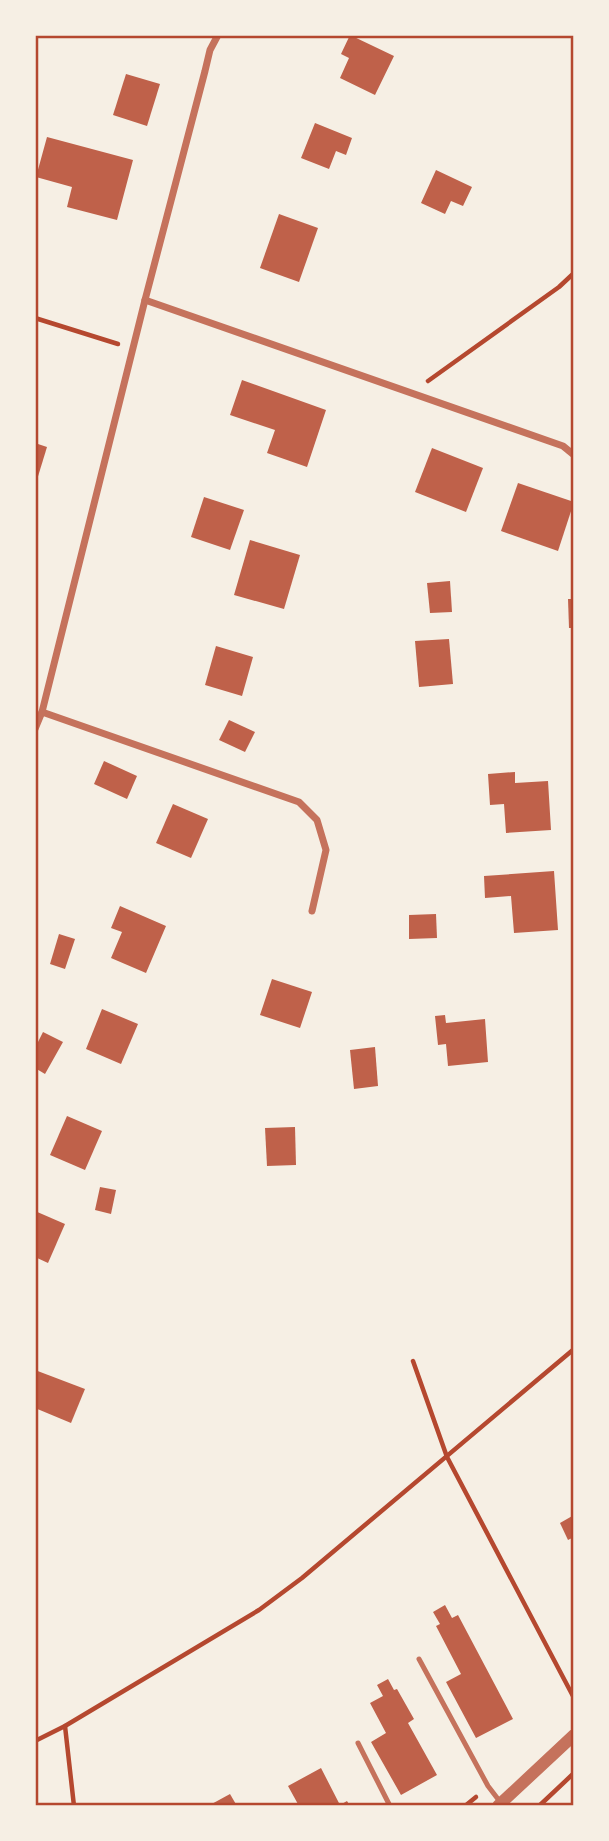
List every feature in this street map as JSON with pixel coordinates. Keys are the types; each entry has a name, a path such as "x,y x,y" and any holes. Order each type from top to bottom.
{"street":[{"path":"35,729 42,712 210,50 218,35"},
{"path":"145,300 562,446 574,455"},
{"path":"42,712 299,802 317,820 326,850 312,911"},
{"path":"499,1804 574,1735"}],"lane":[{"path":"419,1659 499,1804"},
{"path":"358,1743 390,1806"}],"path":[{"path":"410,394 559,287 574,273"},
{"path":"35,318 134,349"},
{"path":"35,1741 65,1726 259,1610 302,1578 574,1349"},
{"path":"413,1361 447,1457 574,1699"},
{"path":"65,1726 74,1806"},
{"path":"539,1806 574,1773"}],"building":[{"path":"350,35 394,56 375,95 340,78 349,58 341,54"},
{"path":"126,74 160,84 147,126 113,115"},
{"path":"315,123 352,138 346,155 336,151 329,169 301,158"},
{"path":"47,137 133,160 117,220 67,207 72,187 36,177"},
{"path":"436,170 472,187 463,206 451,201 445,214 421,203"},
{"path":"279,214 318,228 299,282 260,268"},
{"path":"242,380 326,410 307,467 267,453 275,430 230,415"},
{"path":"35,443 47,447 36,483 35,483"},
{"path":"432,448 483,468 466,512 415,492"},
{"path":"518,483 574,502 558,551 501,531"},
{"path":"204,497 244,510 230,550 191,537"},
{"path":"250,540 300,555 284,609 234,595"},
{"path":"450,581 452,612 430,613 427,583"},
{"path":"568,599 574,599 574,628 569,628"},
{"path":"449,639 453,684 419,687 415,641"},
{"path":"216,646 253,657 242,696 205,685"},
{"path":"229,720 255,732 245,752 219,740"},
{"path":"104,761 137,776 127,799 94,784"},
{"path":"515,772 515,783 548,781 551,830 506,833 504,804 490,805 488,774"},
{"path":"173,804 208,819 191,858 156,843"},
{"path":"554,871 558,930 514,933 511,896 485,898 484,876"},
{"path":"120,906 166,926 146,973 111,958 122,932 111,928"},
{"path":"436,914 437,938 409,939 409,915"},
{"path":"59,934 75,939 65,969 50,964"},
{"path":"272,979 312,992 300,1028 260,1015"},
{"path":"102,1009 138,1024 121,1064 86,1049"},
{"path":"445,1015 446,1023 485,1019 488,1062 448,1066 446,1044 438,1045 435,1016"},
{"path":"43,1032 63,1042 45,1074 35,1068 35,1048"},
{"path":"375,1047 378,1086 354,1089 350,1050"},
{"path":"67,1116 102,1131 85,1170 50,1155"},
{"path":"295,1127 296,1165 267,1166 265,1128"},
{"path":"100,1187 116,1190 111,1214 95,1210"},
{"path":"35,1211 65,1224 48,1263 35,1257"},
{"path":"35,1370 85,1389 71,1423 35,1408"},
{"path":"574,1515 574,1537 568,1540 560,1523"},
{"path":"445,1605 452,1618 458,1615 513,1719 476,1738 446,1682 461,1674 436,1626 440,1624 433,1612"},
{"path":"388,1679 414,1719 408,1723 437,1775 401,1795 371,1742 386,1733 370,1703 383,1696 377,1685"},
{"path":"321,1768 340,1805 347,1801 350,1806 299,1806 288,1786"},
{"path":"230,1794 237,1806 208,1806"}]}
